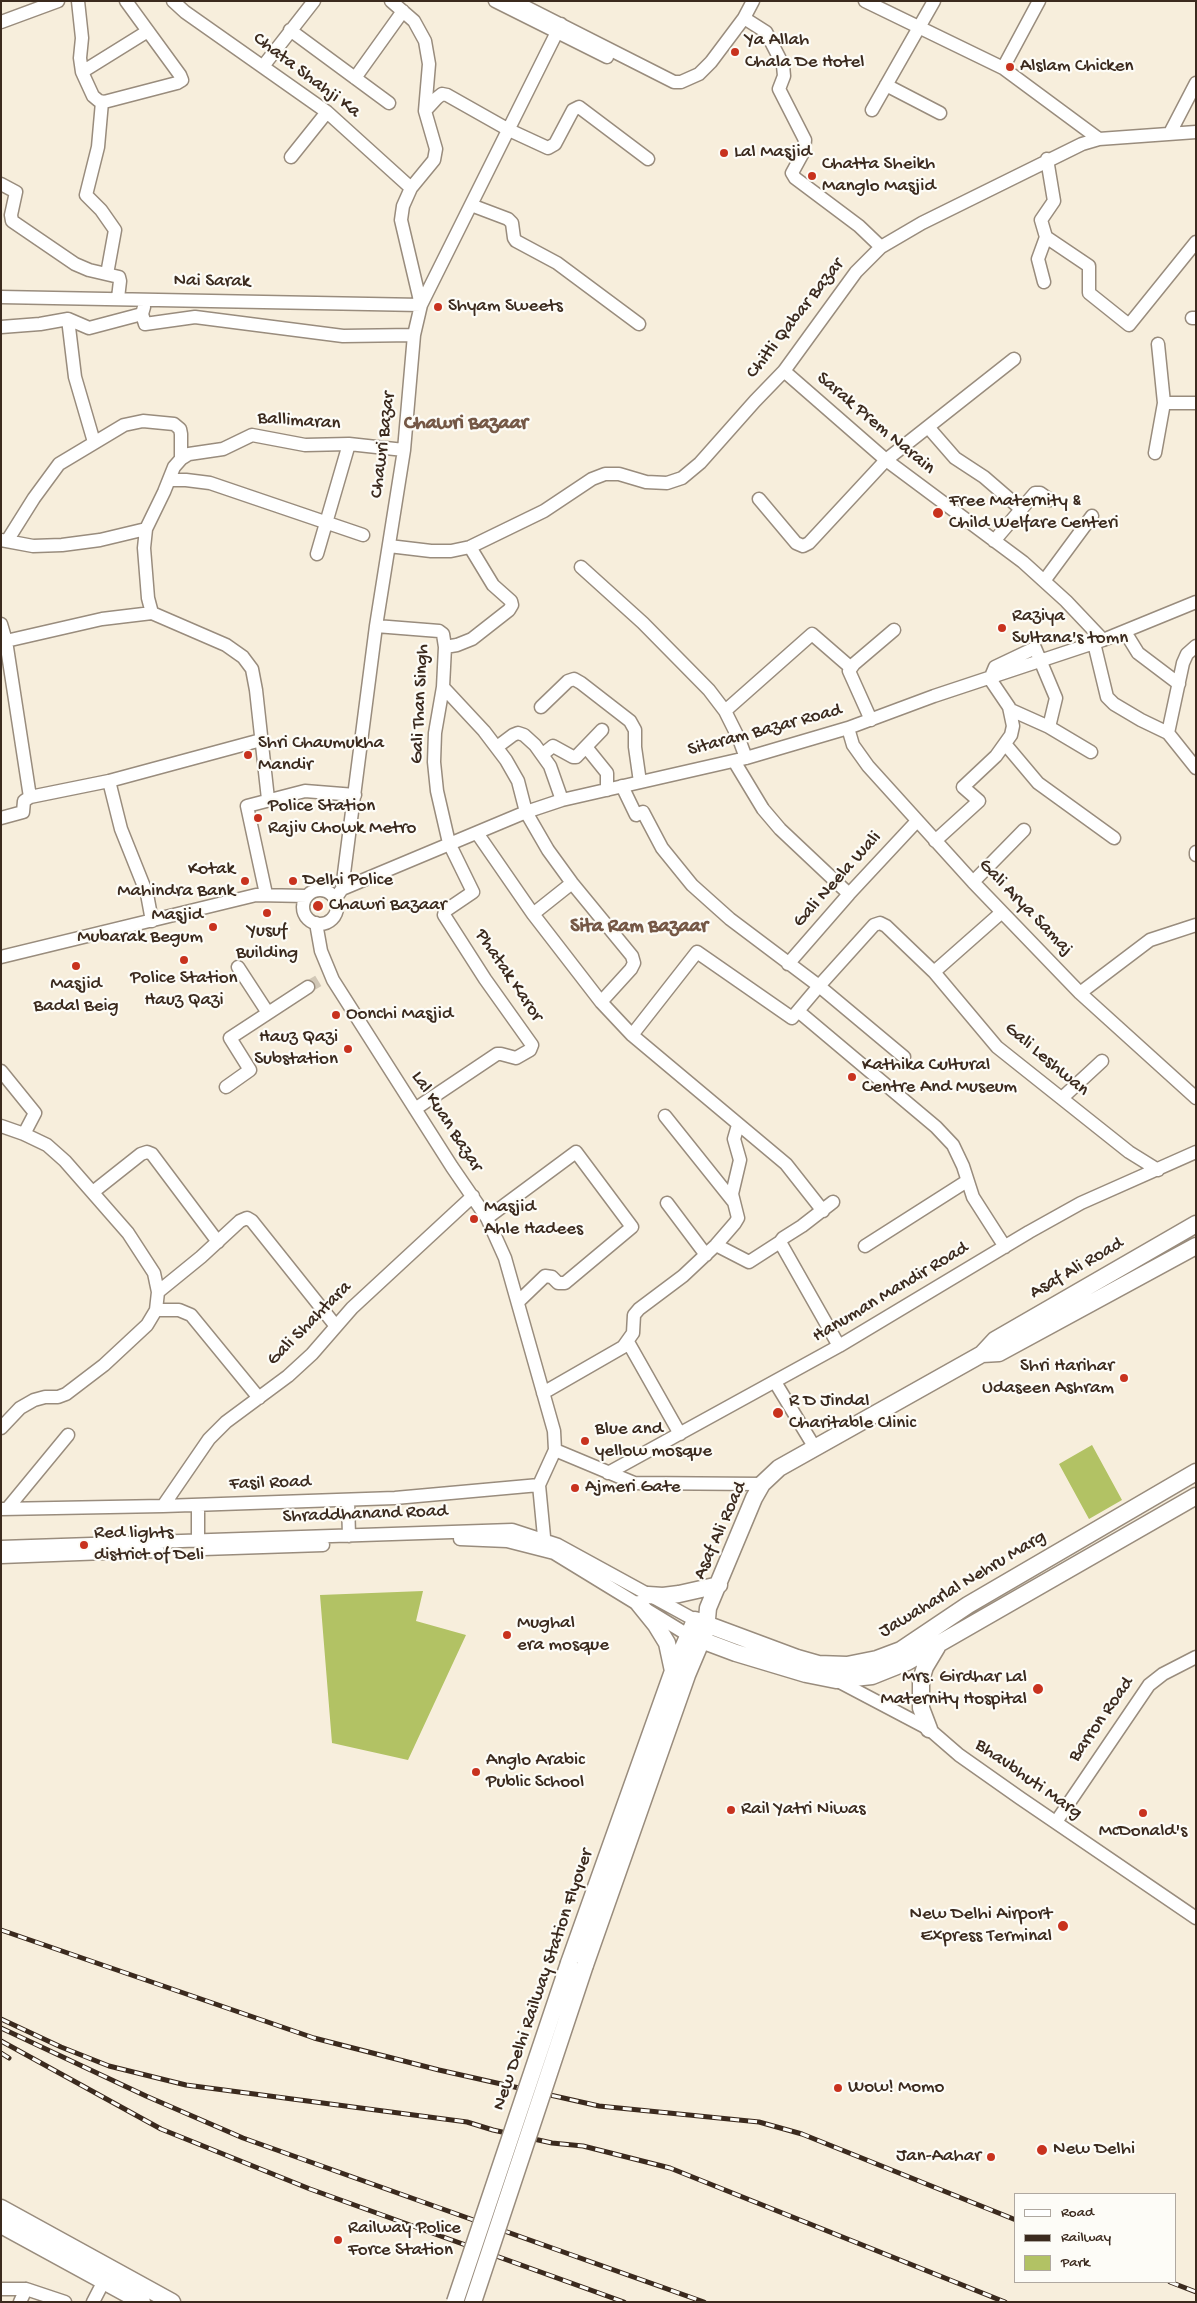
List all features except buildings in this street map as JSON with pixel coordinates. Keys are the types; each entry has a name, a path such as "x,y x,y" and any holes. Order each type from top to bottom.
{"main road":[{"name":"Asaf Ali Road","path":"698,1630 719,1585 754,1498 762,1484 779,1468 982,1354 996,1340 1196,1224"},
{"name":"Asaf Ali Road","path":"982,1354 999,1353 1196,1246"},
{"name":"Jawaharlal Nehru Marg","path":"698,1630 818,1664 847,1664 877,1659 901,1650 968,1604 1196,1472"},
{"name":"Jawaharlal Nehru Marg","path":"698,1630 736,1653 806,1674 836,1680 881,1674 907,1662 1196,1496"},
{"path":"719,1585 643,1600 667,1643 680,1673 720,1652 736,1653"},
{"name":"New Delhi Railway Station Flyover","path":"455,2302 680,1673 698,1630"},
{"path":"929,1729 921,1708 921,1680 925,1667 940,1643"},
{"name":"New Delhi Railway Station Flyover","path":"473,2302 577,1964"},
{"path":"1,2208 51,2244"},
{"path":"1,2225 51,2244 108,2274 172,2302"},
{"path":"108,2274 142,2302"}],"street":[{"path":"1,22 31,5 58,1"},
{"path":"78,1 82,38 80,58 82,72 93,96 102,102 177,83 182,80 126,1"},
{"name":"Chata Shahji Ka","path":"173,1 185,12 264,65 327,112 411,188"},
{"path":"264,65 314,1"},
{"path":"391,1 414,21 425,41 428,64 425,111 436,149 434,160 411,188 403,206 401,220 421,305"},
{"path":"495,1 560,28"},
{"path":"514,1 672,89 679,90 691,86 699,74 711,62 744,18 753,1"},
{"path":"865,1 1003,68 1098,139"},
{"path":"872,110 934,1"},
{"path":"1003,68 1039,1"},
{"path":"355,78 403,11"},
{"path":"744,18 766,32 783,65 784,72 779,89 805,140 804,151 792,173 795,178 859,226 881,247"},
{"name":"Chawri Bazar","path":"338,894 355,795 376,626 404,450 414,336 421,305 560,28"},
{"path":"290,30 389,103"},
{"path":"82,72 148,31"},
{"path":"1170,132 1196,83"},
{"path":"886,85 940,113"},
{"path":"425,111 442,94 447,95 509,130 548,148 555,144 574,110 579,107 648,159"},
{"path":"102,102 98,147 86,195 101,210 115,230 107,274"},
{"path":"291,157 327,112"},
{"name":"Chitli Qabar Bazar","path":"389,546 431,552 452,551 470,547 544,511 592,479 605,474 619,474 646,482 667,483 682,478 700,463 784,371 856,272 881,247 930,219 1082,144 1098,139 1139,138 1170,132 1196,132"},
{"path":"1044,282 1038,259 1046,237 1041,220 1054,201 1048,160"},
{"path":"1,184 16,192 11,215 16,224 74,264 89,270 116,276 120,279 118,298"},
{"path":"471,205 508,219 512,223 516,240 570,271 640,324"},
{"path":"1046,237 1089,266 1089,293 1129,324 1196,242"},
{"name":"Nai Sarak","path":"1,297 421,305"},
{"path":"147,299 142,314 145,324 195,317 343,336 414,336"},
{"path":"1,327 40,324 68,319 90,328 142,314"},
{"path":"68,319 75,377 94,442"},
{"path":"1155,453 1164,403 1158,344"},
{"path":"759,499 796,543 803,546 809,543 886,460 1014,359"},
{"name":"Sarak Prem Narain","path":"784,371 886,460 1044,581 1066,601 1098,642"},
{"path":"1164,403 1196,403"},
{"path":"146,529 100,540 62,545 33,546 4,540 59,464 124,425 135,421 167,422 180,429 181,459 174,467 146,529 145,564 148,598 152,613"},
{"path":"928,427 955,458 984,477 1021,509"},
{"name":"Ballimaran","path":"181,459 189,454 223,449 252,435 306,445 349,444 404,450"},
{"path":"317,554 349,444"},
{"path":"169,480 186,480 210,484 363,535"},
{"path":"994,541 1037,492 1050,500"},
{"path":"1044,581 1092,516"},
{"path":"445,647 458,645 472,639 509,610 512,605 511,601 493,585 470,547"},
{"path":"581,567 694,673 725,711 739,738 740,760 763,809 780,829 849,894"},
{"name":"Sitaram Bazar Road","path":"338,894 449,843 526,812 562,800 740,760 848,728 934,696 1098,642 1196,602"},
{"path":"6,641 102,619 152,613 226,644 243,657 252,669 268,799"},
{"path":"1,624 6,641 30,797"},
{"name":"Gali Than Singh","path":"376,626 439,631 443,634 445,647 443,687 434,733 434,762 437,791 449,843"},
{"path":"871,720 849,674 850,667 894,630"},
{"path":"1125,632 1138,653 1179,684"},
{"path":"725,711 812,634 850,667"},
{"path":"1098,642 1106,697 1141,720 1168,733 1196,768"},
{"path":"1168,733 1183,664 1187,654 1196,646"},
{"path":"1040,660 1056,698 1049,727"},
{"path":"541,707 568,681 574,679 581,683 630,721 636,730 635,747 640,782"},
{"path":"935,841 979,801 964,787 1006,745 1013,726 1011,710 990,679"},
{"path":"443,687 497,747 518,781 526,812 548,850 572,883 632,956 634,962 631,969 601,1002"},
{"path":"1011,710 1049,727 1091,752"},
{"name":"Gali Arya Samaj","path":"848,728 853,745 868,766 973,882 1080,992 1196,1098"},
{"path":"543,754 553,746 573,757 586,748 602,730"},
{"path":"497,747 518,733 524,735 543,754 550,766 562,800"},
{"path":"1,818 23,812 24,801 30,797 108,781 260,740"},
{"path":"1006,745 1038,783 1114,838"},
{"path":"586,748 608,773 607,790"},
{"path":"108,781 121,829 147,894 152,921"},
{"path":"622,786 636,815 643,812 662,848 692,885 730,919 819,986 904,1058"},
{"path":"266,894 247,809 249,804 305,791 355,795"},
{"name":"Gali Neela Wali","path":"788,964 849,894 917,822"},
{"path":"973,882 1024,830"},
{"path":"477,833 533,914 601,1002 632,1036 786,1164 822,1211"},
{"name":"Phatak Karor","path":"415,1109 497,1054 516,1058 532,1048 532,1045 485,979 444,915 445,911 473,892 449,843"},
{"path":"533,914 572,883"},
{"path":"323,890 331,895 338,894 337,908 332,919 327,922 316,923 310,921 304,912 304,900 307,896 312,892 323,890"},
{"path":"1,957 266,894 307,896"},
{"path":"934,972 1002,912"},
{"name":"Lal Kuan Bazar","path":"316,923 326,976 487,1218 505,1258 518,1302 554,1431 555,1450"},
{"name":"Gali Leshwan","path":"819,986 874,925 880,923 886,926 934,972 997,1047 1128,1152 1158,1170"},
{"path":"1080,992 1150,940 1196,924"},
{"path":"632,1036 697,952 795,1015 936,1127 953,1145 981,1212 1005,1247"},
{"path":"238,967 268,1013"},
{"path":"795,1015 819,986"},
{"path":"226,1087 250,1070 230,1038 308,988"},
{"path":"1062,1098 1102,1061"},
{"path":"1,1071 35,1113 24,1134"},
{"path":"543,1392 623,1347 633,1333 634,1316 639,1310 683,1276 706,1255 738,1218 733,1202 664,1116"},
{"path":"733,1202 740,1160 734,1139 738,1125"},
{"path":"1,1126 47,1145 65,1161 128,1232 154,1273 158,1292 156,1310 147,1325 66,1394 34,1400 20,1408 1,1428"},
{"path":"93,1192 141,1154 147,1152 152,1154 218,1242"},
{"path":"487,1218 576,1152 632,1227 565,1284 558,1283 552,1277 545,1276 518,1302"},
{"name":"Hanuman Mandir Road","path":"608,1474 839,1346 1081,1203 1196,1152"},
{"path":"865,1246 967,1181"},
{"name":"Gali Shahtara","path":"163,1506 209,1439 226,1422 259,1398 312,1354 335,1325 472,1196"},
{"path":"716,1245 749,1262 780,1242 834,1202"},
{"path":"667,1203 706,1255"},
{"path":"158,1292 240,1221 246,1218 252,1221 335,1325"},
{"path":"780,1242 839,1346"},
{"path":"156,1310 180,1310 191,1314 227,1356 259,1398"},
{"path":"628,1342 680,1434"},
{"path":"775,1382 815,1448"},
{"path":"4,1509 68,1436"},
{"path":"545,1546 539,1486 555,1450 608,1474 634,1483 762,1484"},
{"name":"Fasil Road","path":"4,1509 395,1498 539,1486"},
{"path":"348,1500 349,1536"},
{"path":"198,1505 198,1541"},
{"name":"Shraddhanand Road","path":"1,1547 512,1530 527,1533 545,1546"},
{"name":"Shraddhanand Road","path":"1,1558 276,1548 455,1539 507,1541 545,1546 558,1545 643,1600 698,1630"},
{"name":"Barron Road","path":"1056,1822 1149,1685 1163,1674 1196,1657"},
{"name":"Bhavbhuti Marg","path":"836,1680 929,1729 974,1765 1196,1918"},
{"path":"92,2302 108,2274"},
{"path":"1,2289 26,2289 60,2301"},
{"path":"20,2302 26,2289"}],"green space":[{"path":"1092,1445 1122,1500 1089,1519 1059,1464"},
{"path":"423,1591 416,1621 466,1635 408,1760 332,1743 320,1595"}],"tunnel":[{"path":"308,987 323,978"}],"railway":[{"path":"1,1930 314,2038 439,2070 599,2106 759,2122 802,2134 1014,2219"},
{"path":"1,2019 61,2047 109,2066 186,2085 467,2122 493,2130 552,2143 583,2146 670,2168 1005,2302"},
{"path":"1,2028 146,2096 243,2138 704,2302"},
{"path":"1,2041 161,2129 310,2189 624,2302"},
{"path":"1,2053 9,2058"},
{"path":"1173,2283 1196,2292"}],"place":[{"name":"Ya Allah Chala De Hotel","path":"735,52"},
{"name":"Alslam Chicken","path":"1010,67"},
{"name":"Lal Masjid","path":"724,153"},
{"name":"Chatta Sheikh Manglo Masjid","path":"812,176"},
{"name":"Shyam Sweets","path":"438,307"},
{"name":"Free Maternity & Child Welfare Centeri","path":"938,513"},
{"name":"Raziya Sultana's tomn","path":"1002,628"},
{"name":"Shri Chaumukha Mandir","path":"248,755"},
{"name":"Police Station Rajiv Chowk Metro","path":"258,818"},
{"name":"Kotak Mahindra Bank","path":"245,881"},
{"name":"Delhi Police","path":"293,881"},
{"name":"Chawri Bazaar","path":"318,906"},
{"name":"Yusuf Building","path":"267,913"},
{"name":"Masjid Mubarak Begum","path":"213,927"},
{"name":"Police Station Hauz Qazi","path":"184,960"},
{"name":"Masjid Badal Beig","path":"76,966"},
{"name":"Oonchi Masjid","path":"336,1015"},
{"name":"Hauz Qazi Substation","path":"348,1049"},
{"name":"Kathika Cultural Centre And Museum","path":"852,1077"},
{"name":"Masjid Ahle Hadees","path":"474,1219"},
{"name":"Shri Harihar Udaseen Ashram","path":"1124,1378"},
{"name":"R D Jindal Charitable Clinic","path":"778,1413"},
{"name":"Blue and yellow mosque","path":"585,1441"},
{"name":"Ajmeri Gate","path":"575,1488"},
{"name":"Red lights district of Deli","path":"84,1545"},
{"name":"Mughal era mosque","path":"507,1635"},
{"name":"Mrs. Girdhar Lal Maternity Hospital","path":"1038,1689"},
{"name":"Anglo Arabic Public School","path":"476,1772"},
{"name":"Rail Yatri Niwas","path":"731,1810"},
{"name":"McDonald's","path":"1143,1813"},
{"name":"New Delhi Airport Express Terminal","path":"1063,1926"},
{"name":"Wow! Momo","path":"838,2088"},
{"name":"New Delhi","path":"1042,2150"},
{"name":"Jan-Aahar","path":"991,2157"},
{"name":"Railway Police Force Station","path":"338,2240"}],"district":[{"name":"Chawri Bazaar","path":"466,425"},
{"name":"Sita Ram Bazaar","path":"639,928"}]}
